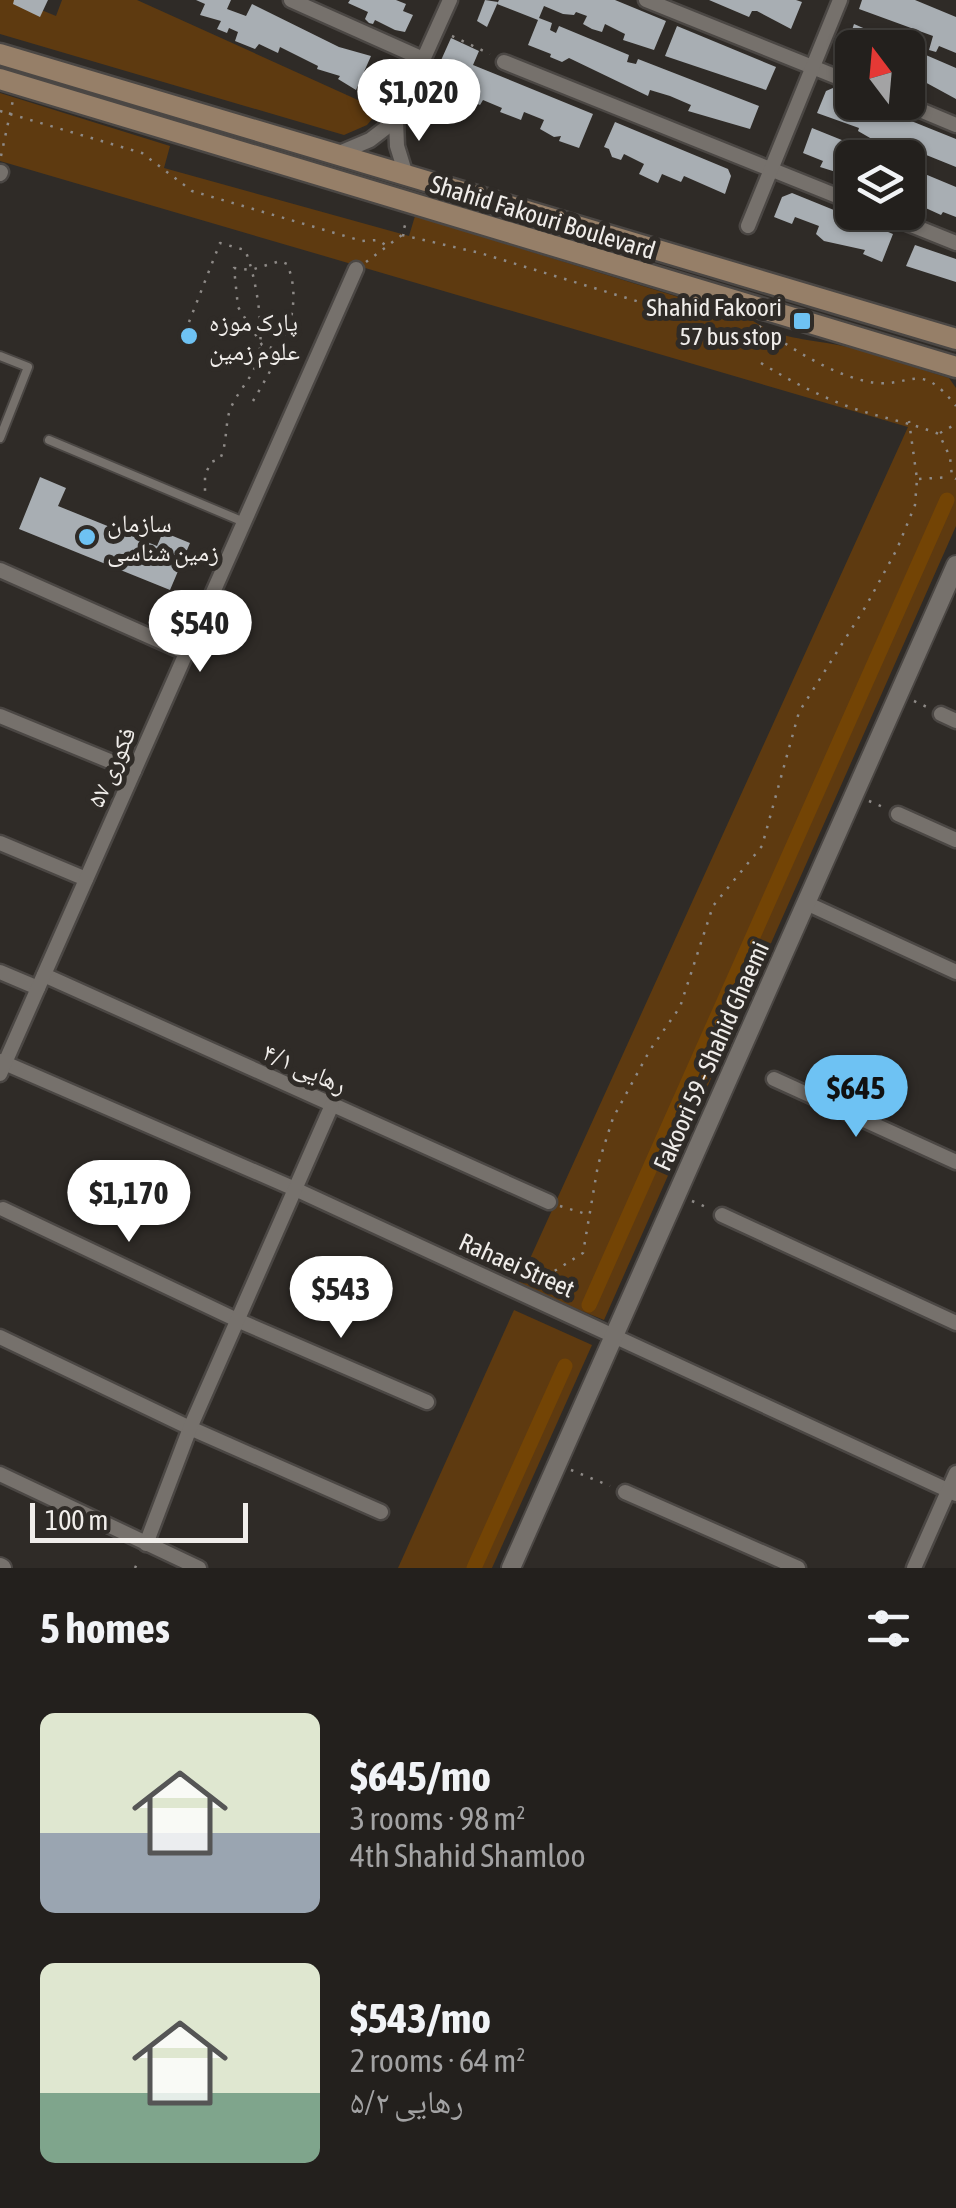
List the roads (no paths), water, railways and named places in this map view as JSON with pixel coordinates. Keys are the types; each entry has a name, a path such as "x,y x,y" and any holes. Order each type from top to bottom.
{"main road":[{"name":"Shahid Fakouri Boulevard","path":"0,54 956,339"},
{"name":"Shahid Fakouri Boulevard","path":"8,81 956,368"}],"street":[{"path":"291,0 423,59"},
{"path":"406,175 396,146 396,120 450,0"},
{"path":"646,0 835,76"},
{"path":"748,226 840,0"},
{"path":"504,62 835,195"},
{"path":"925,112 956,125"},
{"path":"336,154 370,140 396,120"},
{"path":"922,230 956,244"},
{"name":"فکوری ۵۷","path":"2,1066 356,269"},
{"name":"Fakoori 59 - Shahid Ghaemi","path":"511,1568 956,565"},
{"path":"0,570 186,652"},
{"path":"940,714 956,721"},
{"path":"0,716 134,771"},
{"path":"898,814 956,840"},
{"path":"0,843 86,879"},
{"path":"806,904 956,972"},
{"name":"رهایی ۴/۱","path":"0,972 41,982 332,1105 548,1202"},
{"name":"Rahaei Street","path":"2,1066 294,1189 952,1492"},
{"path":"774,1078 956,1162"},
{"path":"146,1544 190,1428 332,1105"},
{"path":"2,1209 237,1320 427,1402"},
{"path":"722,1216 956,1323"},
{"path":"0,1337 190,1428 382,1512"},
{"path":"914,1568 952,1492 956,1473"},
{"path":"0,1474 199,1568"},
{"path":"626,1492 798,1568"}],"lane":[{"path":"0,356 28,367 0,438"},
{"path":"48,440 244,522"}],"waterway":[{"path":"589,1305 947,500"},
{"path":"474,1568 565,1366"}],"place":[{"name":"Shahid Fakoori 57 bus stop","path":"802,321"},
{"name":"پارک موزه علوم زمین","path":"189,336"},
{"name":"سازمان زمین شناسی","path":"87,537"}]}
